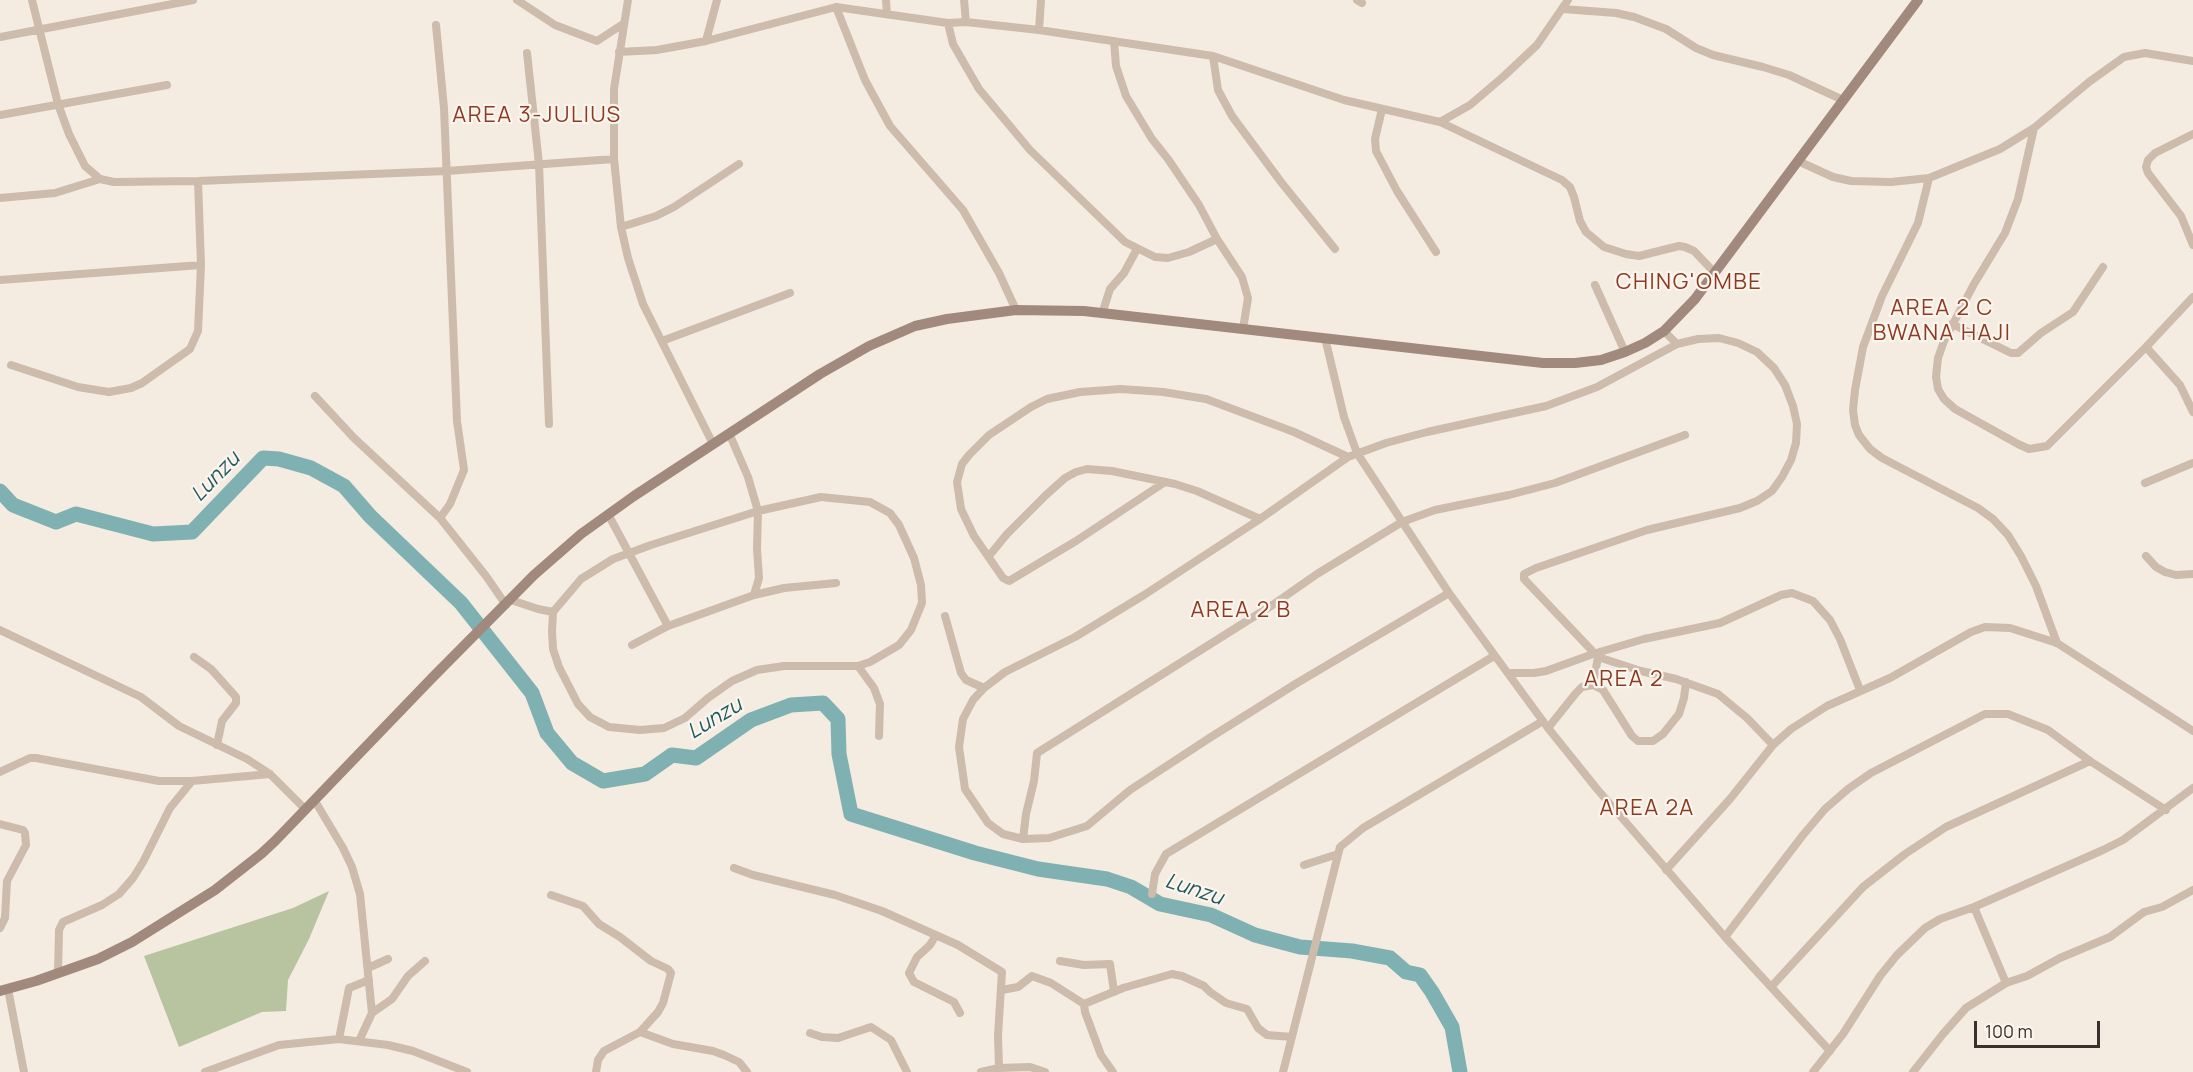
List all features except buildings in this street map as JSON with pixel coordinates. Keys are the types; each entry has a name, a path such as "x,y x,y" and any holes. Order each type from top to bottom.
{"main road":[{"path":"4,990 98,959 176,916 215,890 261,854 306,810 416,694 552,559 608,514 820,374 869,346 915,327 946,319 1016,310 1050,310 1286,333 1543,363 1601,360 1625,352 1664,331 1695,299 1918,0"}],"street":[{"path":"32,0 58,104 85,166 100,179 114,182 198,181 447,171 614,159"},
{"path":"0,37 193,0"},
{"path":"517,0 555,25 597,41 623,24"},
{"path":"628,0 614,89 614,159 621,227 638,291 712,444"},
{"path":"706,41 717,0"},
{"path":"886,0 887,13"},
{"path":"964,0 966,22"},
{"path":"1039,30 1041,0"},
{"path":"1440,122 1470,105 1537,45 1568,0"},
{"path":"619,52 657,50 706,41 836,8 887,13 948,23 966,22 1039,30 1213,56 1319,92 1440,122 1562,180 1570,187 1586,232 1604,247 1639,256 1679,246 1694,251 1715,273"},
{"path":"836,8 865,80 890,126 963,210 999,273 1016,310"},
{"path":"1563,9 1634,17 1666,29 1696,48 1713,55 1789,75 1843,100"},
{"path":"948,23 953,44 979,89 1030,150 1125,242 1155,257 1168,258 1189,252 1217,239"},
{"path":"436,25 444,108 457,421 464,470 450,504 440,518"},
{"path":"1114,41 1116,66 1126,96 1152,139 1199,205 1217,239 1242,277 1248,298 1243,329"},
{"path":"527,53 539,164 549,424"},
{"path":"1798,161 1833,177 1851,181 1891,182 1929,178 2000,149 2034,128 2089,82 2124,57 2145,53 2193,61"},
{"path":"1213,56 1218,90 1232,116 1335,249"},
{"path":"0,115 167,85"},
{"path":"1382,109 1375,139 1376,151 1397,191 1436,252"},
{"path":"2034,128 2019,199 2005,233 1952,324 1938,358 1936,377 1938,389 1944,399 1955,409 2029,449 2047,446 2193,297"},
{"path":"2193,134 2155,153 2148,160 2146,167 2148,173 2181,216 2193,245"},
{"path":"621,227 656,216 674,207 739,164"},
{"path":"1929,178 1914,232 1882,296 1863,347 1855,390 1853,410 1855,425 1859,435 1870,449 1882,458 1978,508 2001,527 2021,556 2036,586 2058,643"},
{"path":"0,198 55,193 100,179"},
{"path":"11,365 51,380 95,391 119,391 142,383 183,355 194,342 198,331 201,265 198,181"},
{"path":"1101,314 1110,289 1124,273 1137,249"},
{"path":"0,280 201,265"},
{"path":"1952,324 2011,353 2018,353 2041,333 2073,312 2103,267"},
{"path":"1595,285 1625,352"},
{"path":"662,341 790,293"},
{"path":"1664,331 1677,344"},
{"path":"1325,338 1344,417 1357,453 1449,593 1548,728 1597,789 1666,870 1830,1051"},
{"path":"1449,593 1210,737 1130,790 1087,826 1049,838 1023,839 1003,834 988,823 964,789 959,747 963,719 973,700 984,688 1005,672 1076,637 1135,601 1260,519 1348,457 1427,432 1517,414 1556,403 1597,387 1677,344 1698,339 1719,338 1757,352 1774,368 1785,385 1797,424 1794,452 1782,477 1772,491 1740,508 1647,531 1524,574 1527,584 1595,655 1631,668 1704,688 1726,699 1773,745"},
{"path":"2146,347 2191,399 2193,412"},
{"path":"1165,482 1066,547 1009,581 1003,578 974,536 961,509 957,482 962,464 989,435 1024,411 1047,399 1080,392 1121,389 1163,392 1206,399 1294,432 1348,457"},
{"path":"315,396 354,438 440,518 508,603 553,612"},
{"path":"729,433 748,477 758,511 759,578 754,595"},
{"path":"1023,839 1037,753 1402,522 1435,510 1555,483 1685,435"},
{"path":"2145,483 2193,463"},
{"path":"988,556 1007,534 1065,478 1088,469 1112,471 1197,490 1260,519"},
{"path":"822,497 856,500 880,506 890,513 899,525 914,558 921,585 922,603 911,630 899,645 884,655 858,666 784,666 757,670 732,681 685,718 664,728 640,730 609,727 590,717 578,704 559,667 553,649 553,612 581,579 596,568 628,553 758,511 822,497"},
{"path":"608,514 668,626"},
{"path":"2146,556 2156,567 2165,572 2176,575 2193,574"},
{"path":"632,645 668,626 754,595 784,588 836,583"},
{"path":"1508,673 1534,673 1663,634 1720,623 1780,595 1792,593 1812,601 1830,620 1860,690"},
{"path":"945,616 961,673 966,680 984,688"},
{"path":"1666,870 1730,799 1773,745 1809,717 1860,690 1890,678 1971,632 1985,627 2010,628 2058,643 2193,731"},
{"path":"0,630 141,697 179,726 247,759 270,774 306,810"},
{"path":"1593,685 1595,655"},
{"path":"1152,894 1155,874 1166,854 1494,656"},
{"path":"194,657 211,669 236,697 236,703 222,721 218,744"},
{"path":"858,666 874,688 880,704 879,736"},
{"path":"1548,728 1582,687 1593,685 1603,690 1632,736 1638,741 1653,741 1663,734 1679,714 1686,682"},
{"path":"1725,936 1825,809 1871,773 1977,717 1994,713 2008,714 2048,730 2090,761 2166,810"},
{"path":"1283,1072 1338,854 1344,842 1363,828 1543,720"},
{"path":"0,772 30,758 36,758 141,778 192,781 270,774"},
{"path":"1771,987 1863,887 1905,854 1946,827 2090,761"},
{"path":"58,974 59,930 63,922 102,905 119,894 143,862 170,808 192,781"},
{"path":"1813,1072 1830,1051 1880,976 1913,939 1941,920 2123,840 2193,788"},
{"path":"315,801 338,839 357,879 372,1013"},
{"path":"0,824 23,830 26,845 7,881 4,918 0,928"},
{"path":"1304,865 1338,854"},
{"path":"734,868 753,875 836,895 882,911 958,945 1002,972 998,1035 999,1068"},
{"path":"1914,1072 1966,1008 2006,983 2027,976 2060,958 2103,941 2144,912 2162,907 2193,890"},
{"path":"551,896 583,906 599,924 671,973 663,1003 658,1012 640,1032 604,1051 598,1060 596,1072"},
{"path":"1974,907 2006,983"},
{"path":"936,934 930,945 917,957 909,973 914,982 954,1002 960,1013"},
{"path":"368,968 388,959"},
{"path":"359,1041 372,1013 396,995 408,976 424,961"},
{"path":"1060,961 1084,965 1110,964 1114,992"},
{"path":"1084,1004 1166,974 1182,976 1204,986 1226,1003 1247,1009 1258,1028 1267,1035 1292,1037"},
{"path":"1002,990 1018,987 1032,976 1051,982 1084,1004 1101,1055 1113,1072"},
{"path":"339,1040 349,988 369,980"},
{"path":"4,990 24,1072"},
{"path":"810,1033 822,1037 838,1038 871,1027 891,1040 907,1072"},
{"path":"640,1032 673,1044 713,1051 739,1062 747,1072"},
{"path":"205,1072 279,1045 339,1040 388,1045 412,1051 467,1072"},
{"path":"981,1072 999,1068 1030,1067 1045,1072"}],"green space":[{"path":"329,891 309,939 288,980 286,1011 262,1012 179,1047 144,956 293,908"}],"waterway":[{"name":"Lunzu","path":"0,491 13,505 56,522 76,514 153,534 192,532 263,458 279,459 311,468 344,486 370,516 461,603 532,693 547,733 572,763 603,781 645,774 672,755 696,758 751,720 791,705 823,703 838,719 839,754 851,814 975,853 1038,869 1107,879 1131,887 1160,904 1211,915 1255,935 1300,947 1352,951 1390,958 1406,972 1420,975 1432,992 1452,1027 1460,1072"}],"district":[{"name":"AREA 3-JULIUS","path":"537,116"},
{"name":"CHING'OMBE","path":"1689,283"},
{"name":"AREA 2 C BWANA HAJI","path":"1942,322"},
{"name":"AREA 2 B","path":"1241,611"},
{"name":"AREA 2","path":"1624,680"},
{"name":"AREA 2A","path":"1647,809"}]}
